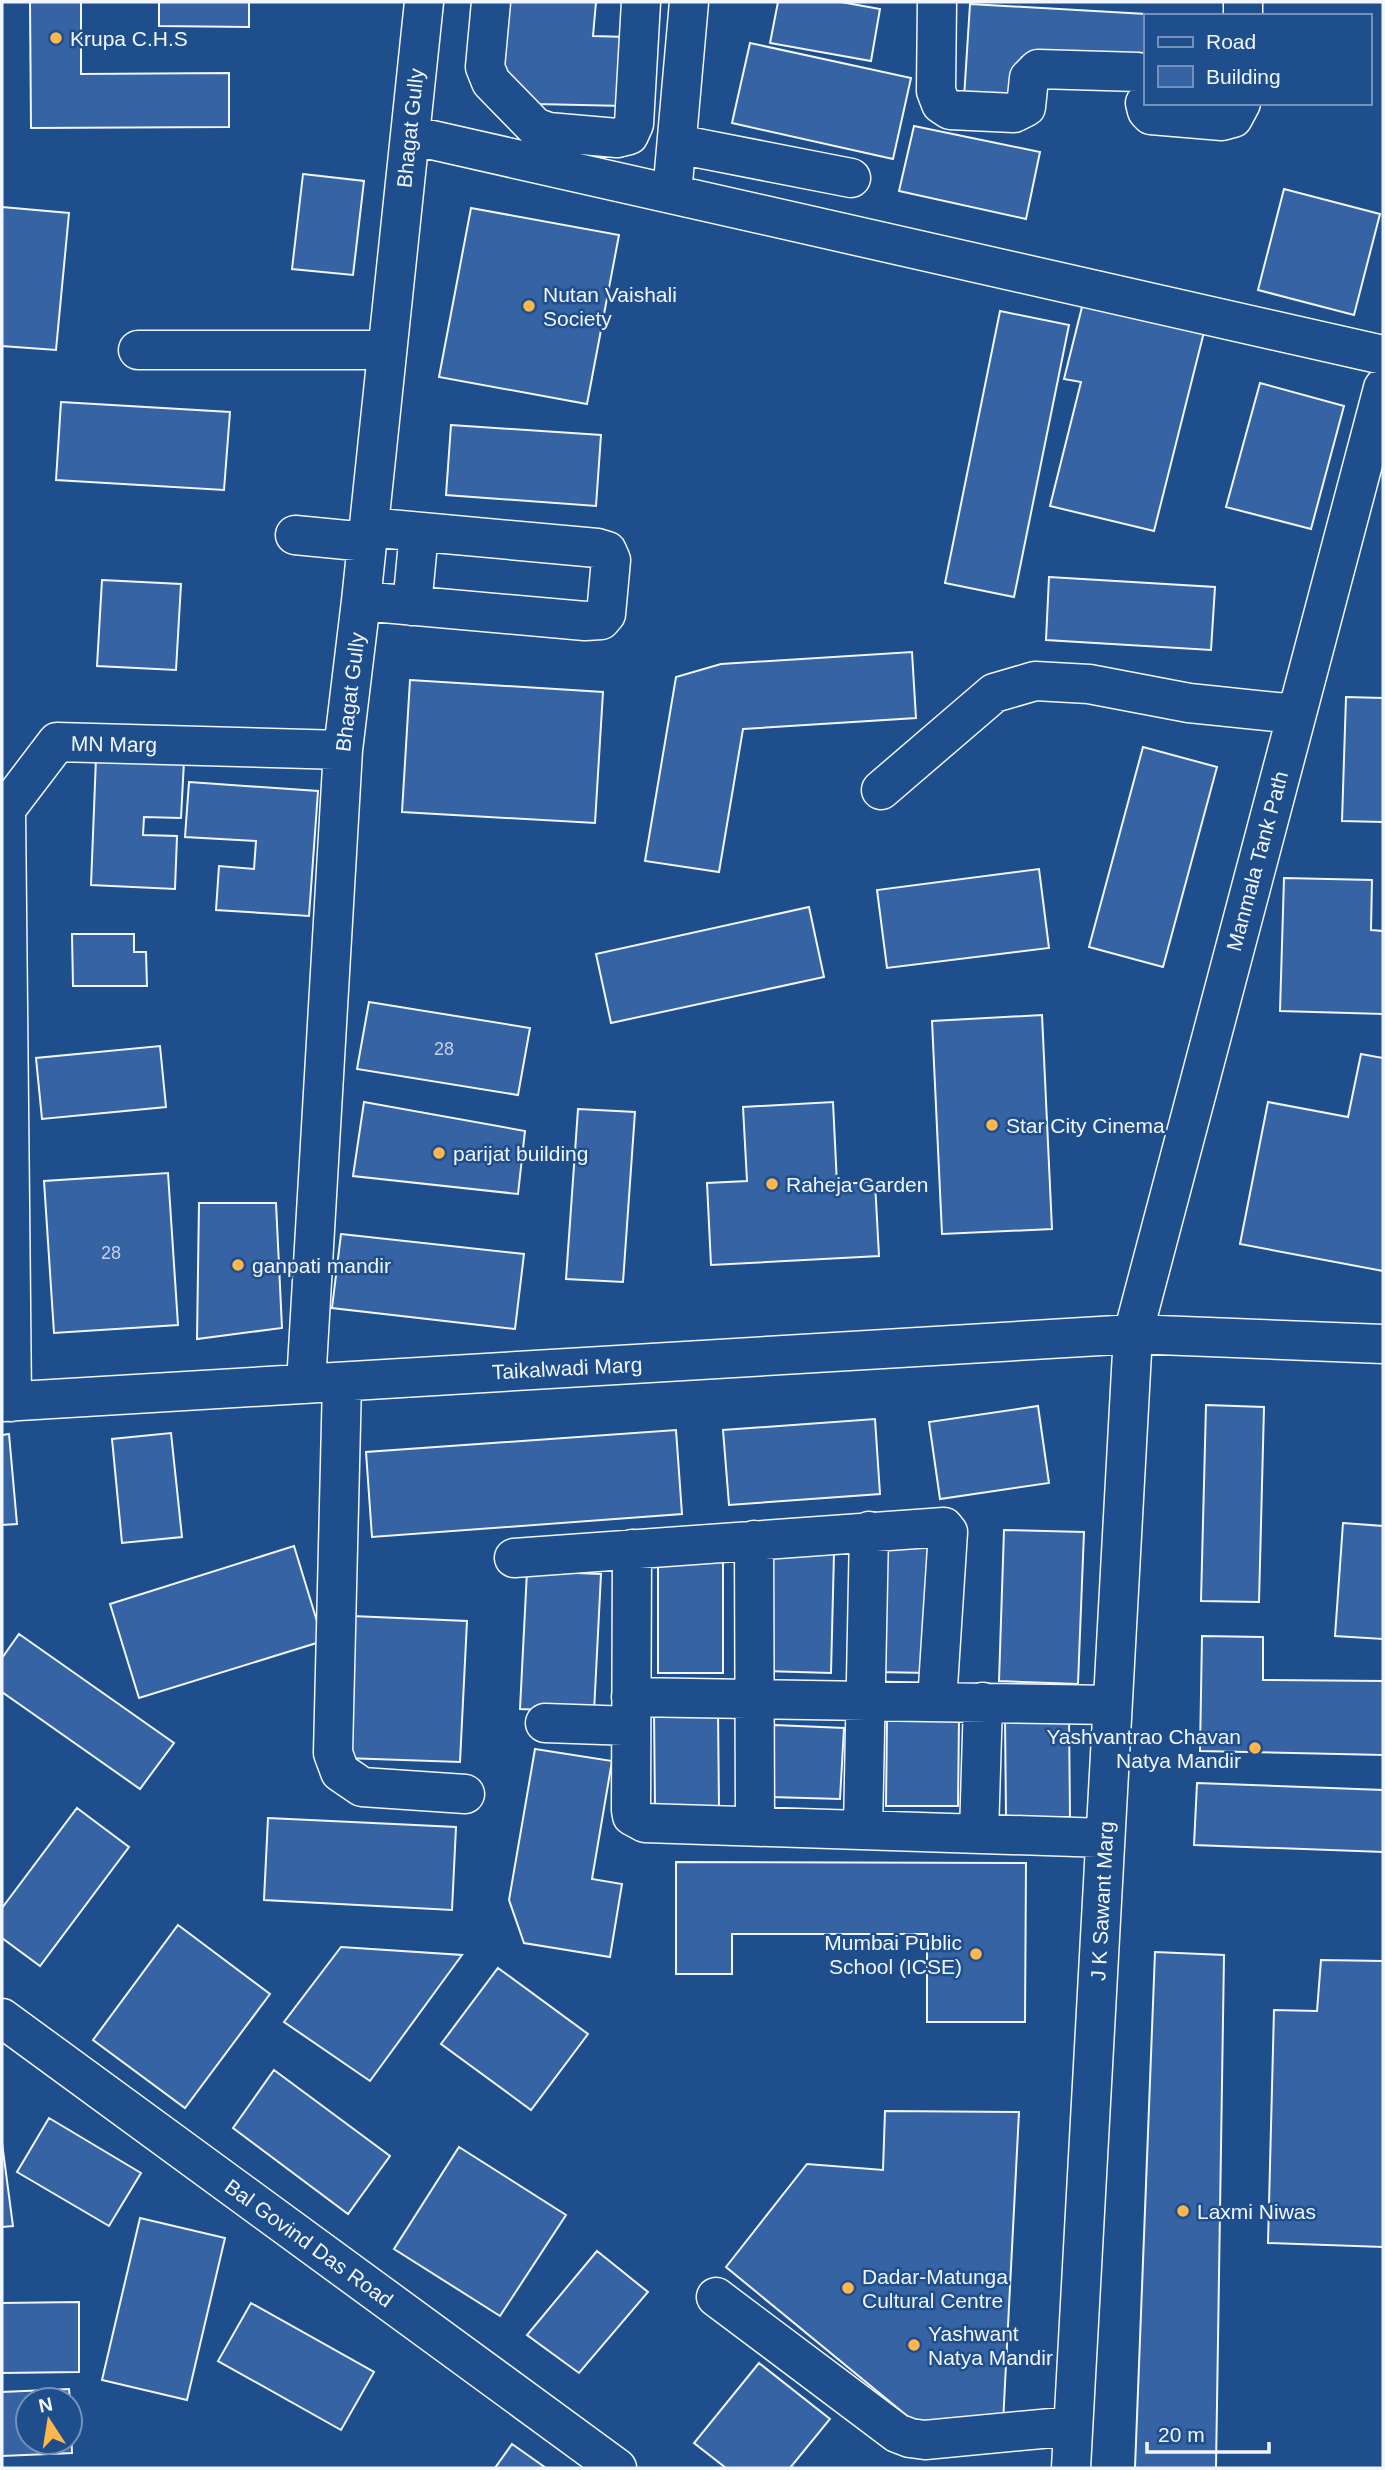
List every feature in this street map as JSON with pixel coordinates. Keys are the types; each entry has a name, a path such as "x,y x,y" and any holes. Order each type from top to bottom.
{"street":[{"name":"Bhagat Gully","path":"424,2 343,750 324,1383 333,1753 340,1772 362,1787 465,1794"},
{"path":"491,2 485,67 491,82 535,127 548,132 617,138 629,135 635,124 641,2"},
{"path":"672,194 689,2"},
{"path":"937,2 936,92 941,104 950,110 1014,113 1023,111 1026,107 1030,78 1038,69 1138,72 1144,76"},
{"path":"1146,105 1151,115 1222,121 1233,118 1240,105"},
{"path":"410,135 1383,355"},
{"path":"677,144 852,169 843,233"},
{"path":"138,350 386,350"},
{"name":"Manmala Tank Path","path":"1133,1334 1383,388"},
{"path":"412,606 418,532"},
{"path":"295,535 418,532 597,548 607,551 611,560 606,614 601,620 584,621 361,601"},
{"path":"881,790 994,693 1035,681 1089,684 1189,703 1296,714"},
{"name":"MN Marg","path":"7,1402 6,809 57,742 343,750"},
{"name":"Taikalwadi Marg","path":"7,1402 1133,1334 1383,1344"},
{"name":"J K Sawant Marg","path":"1071,2468 1133,1334"},
{"path":"513,1558 944,1527 948,1532 937,1702"},
{"path":"863,1830 869,1531"},
{"path":"754,1540 755,1826"},
{"path":"632,1549 632,1816 645,1823 1105,1838"},
{"path":"545,1723 631,1711 754,1699 1112,1705"},
{"path":"979,1834 983,1702"},
{"name":"Bal Govind Das Road","path":"2,2018 617,2468"},
{"path":"716,2297 897,2433 910,2438 932,2439 1073,2426"}],"building":[{"name":"Krupa C.H.S","path":"30,2 81,2 81,74 229,73 229,127 31,128"},
{"path":"159,2 249,2 249,27 159,26"},
{"path":"504,2 596,2 593,36 628,37 625,106 536,104 498,75"},
{"path":"778,2 841,2 880,9 871,61 770,43"},
{"path":"970,4 1146,14 1144,61 1022,57 1021,101 964,98"},
{"path":"750,43 911,78 893,159 732,123"},
{"path":"914,126 1040,152 1026,219 899,191"},
{"path":"303,174 364,181 353,275 292,269"},
{"path":"1284,189 1380,214 1354,315 1258,290"},
{"path":"2,207 69,213 56,350 2,346"},
{"name":"Nutan Vaishali Society","path":"471,208 619,235 587,404 439,377"},
{"path":"1083,303 1204,332 1154,531 1050,506 1081,382 1064,379"},
{"path":"1000,311 1069,325 1014,597 945,583"},
{"path":"1260,383 1344,406 1311,529 1226,507"},
{"path":"61,402 230,412 224,490 56,480"},
{"path":"451,425 601,435 596,506 446,495"},
{"path":"1049,577 1215,587 1211,650 1046,640"},
{"path":"102,580 181,584 176,670 97,666"},
{"path":"912,652 916,718 743,729 719,872 645,861 676,677 721,664"},
{"path":"410,680 603,692 595,823 402,812"},
{"path":"1346,697 1383,698 1383,822 1342,821"},
{"path":"1143,747 1217,767 1163,967 1089,947"},
{"path":"96,758 184,761 181,818 144,817 143,835 177,836 175,889 91,885"},
{"path":"189,782 318,791 309,916 216,910 219,866 254,869 256,841 185,837"},
{"path":"1039,869 1049,948 887,968 877,890"},
{"path":"1284,878 1372,880 1371,930 1383,931 1383,1014 1280,1011"},
{"path":"809,907 824,977 611,1023 596,954"},
{"path":"72,934 134,934 134,952 146,952 147,986 73,986"},
{"path":"369,1002 530,1028 518,1095 357,1069"},
{"name":"Star City Cinema","path":"1042,1015 1052,1229 942,1234 932,1021"},
{"path":"160,1046 166,1107 42,1119 36,1058"},
{"path":"1361,1054 1383,1058 1383,1271 1240,1244 1268,1102 1348,1117"},
{"name":"parijat building","path":"364,1102 525,1131 518,1194 353,1176"},
{"name":"Raheja Garden","path":"833,1102 837,1184 875,1182 879,1256 711,1265 707,1183 747,1181 743,1107"},
{"path":"578,1109 635,1112 623,1282 566,1279"},
{"path":"168,1173 178,1325 54,1333 44,1181"},
{"name":"ganpati mandir","path":"199,1203 276,1203 282,1328 197,1339"},
{"path":"341,1234 524,1254 515,1329 332,1308"},
{"path":"1206,1405 1264,1407 1259,1602 1201,1601"},
{"path":"1038,1406 1049,1483 940,1499 929,1422"},
{"path":"875,1419 880,1494 729,1505 723,1430"},
{"path":"676,1430 682,1514 372,1537 366,1452"},
{"path":"171,1433 182,1537 122,1543 112,1439"},
{"path":"9,1434 17,1524 2,1525 2,1435"},
{"path":"1343,1523 1383,1526 1383,1639 1335,1636"},
{"path":"1004,1530 1084,1532 1078,1684 999,1681"},
{"path":"294,1546 323,1641 139,1698 110,1604"},
{"path":"880,1548 931,1548 929,1673 877,1672"},
{"path":"769,1552 834,1553 831,1673 765,1671"},
{"path":"658,1562 723,1562 723,1673 658,1673"},
{"path":"527,1571 601,1574 594,1712 520,1709"},
{"path":"352,1616 467,1621 460,1762 345,1758"},
{"path":"19,1634 174,1743 140,1789 2,1692 2,1658"},
{"path":"1202,1636 1263,1637 1263,1680 1383,1681 1383,1755 1200,1751"},
{"path":"654,1709 718,1709 719,1808 655,1808"},
{"path":"887,1718 959,1718 958,1806 886,1806"},
{"path":"1005,1718 1069,1718 1070,1817 1006,1817"},
{"path":"774,1725 844,1728 840,1799 771,1797"},
{"path":"535,1749 612,1761 592,1879 622,1884 610,1957 524,1943 509,1900"},
{"path":"1197,1783 1383,1790 1383,1852 1194,1845"},
{"path":"77,1808 129,1847 40,1966 2,1938 2,1908"},
{"path":"268,1818 456,1827 452,1910 264,1900"},
{"name":"Mumbai Public School (ICSE)","path":"676,1862 1026,1863 1025,2022 927,2022 927,1934 732,1934 732,1974 676,1974"},
{"path":"178,1925 270,1994 185,2108 93,2040"},
{"path":"341,1947 462,1955 370,2081 284,2022"},
{"name":"Laxmi Niwas","path":"1155,1952 1224,1955 1216,2468 1135,2468"},
{"path":"1321,1960 1383,1961 1383,2247 1268,2243 1274,2010 1317,2011"},
{"path":"498,1968 588,2034 531,2110 441,2044"},
{"path":"274,2070 390,2156 348,2214 233,2128"},
{"name":"Yashwant Natya Mandir","path":"885,2111 1019,2112 1003,2423 917,2424 726,2267 807,2164 883,2170"},
{"path":"49,2118 141,2173 109,2226 17,2172"},
{"path":"2,2143 13,2226 2,2227"},
{"path":"459,2147 566,2215 500,2316 394,2249"},
{"path":"140,2218 225,2238 187,2400 102,2380"},
{"path":"597,2251 648,2292 579,2373 527,2335"},
{"path":"79,2302 79,2372 2,2373 2,2303"},
{"path":"251,2303 374,2372 341,2430 218,2361"},
{"path":"759,2363 830,2419 790,2468 726,2468 694,2443"},
{"path":"14,2391 14,2455 2,2456 2,2392"},
{"path":"512,2444 546,2468 495,2468"}],"place":[{"name":"Krupa C.H.S","path":"56,38"},
{"name":"Nutan Vaishali Society","path":"529,306"},
{"name":"Star City Cinema","path":"992,1125"},
{"name":"parijat building","path":"439,1153"},
{"name":"Raheja Garden","path":"772,1184"},
{"name":"ganpati mandir","path":"238,1265"},
{"name":"Yashvantrao Chavan Natya Mandir","path":"1255,1748"},
{"name":"Mumbai Public School (ICSE)","path":"976,1954"},
{"name":"Laxmi Niwas","path":"1183,2211"},
{"name":"Dadar-Matunga Cultural Centre","path":"848,2288"},
{"name":"Yashwant Natya Mandir","path":"914,2345"}]}
